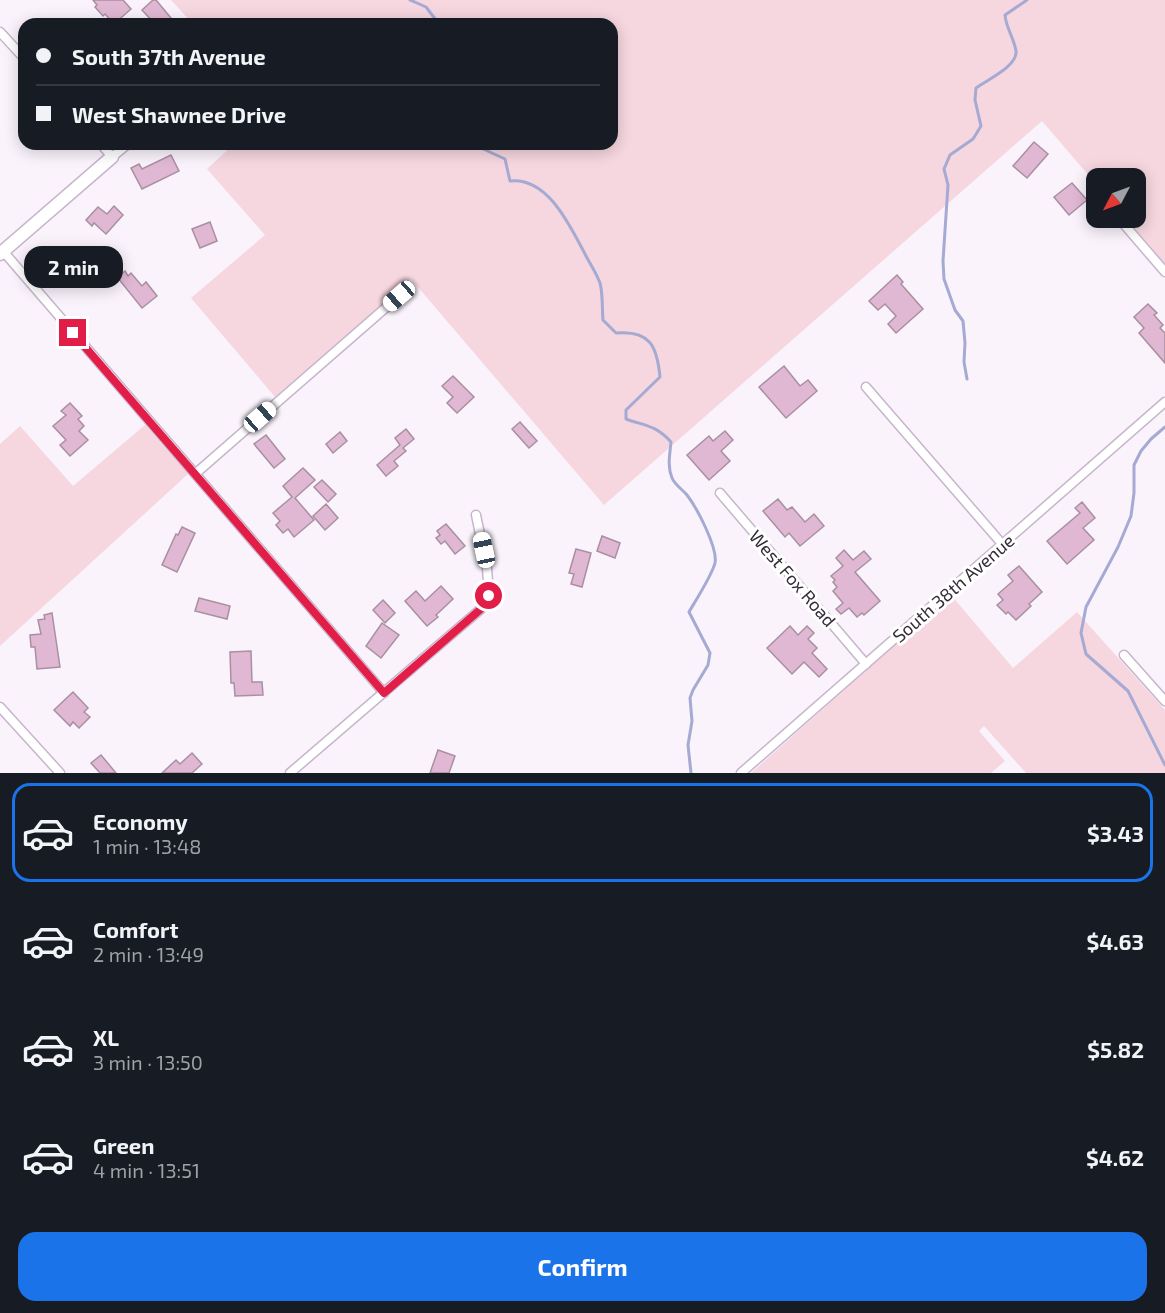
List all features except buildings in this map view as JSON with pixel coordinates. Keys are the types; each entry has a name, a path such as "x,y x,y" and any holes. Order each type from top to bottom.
{"street":[{"path":"0,32 18,52"},
{"path":"106,150 112,157"},
{"path":"121,150 1,252 384,693"},
{"path":"1127,228 1165,272"},
{"path":"195,474 406,290"},
{"path":"866,387 1003,545"},
{"name":"South 38th Avenue","path":"741,773 1165,402"},
{"name":"West Fox Road","path":"720,493 866,664"},
{"path":"290,773 482,608 489,596 487,568 476,515"},
{"path":"1124,655 1165,701"},
{"path":"0,707 60,773"}],"shaded area":[{"path":"171,0 1165,0 1165,264 1134,228 1146,228 1146,168 1086,168 1086,172 1042,121 604,505 411,279 275,397 191,298 265,235 207,169 228,150 618,150 618,18 188,18"},
{"path":"145,425 188,474 0,646 0,444 20,426 73,486"},
{"path":"951,595 1013,668 1077,612 1165,710 1165,773 1026,773 984,726 979,731 1005,761 991,773 751,773"}],"waterway":[{"path":"410,0 426,7 434,18"},
{"path":"967,379 964,362 963,321 955,310 944,279 948,185 944,169 950,155 973,139 981,126 975,100 976,88 1007,67 1015,57 1015,46 1005,15 1027,0"},
{"path":"485,150 505,159 510,181 524,182 536,187 556,206 572,230 600,283 603,320 616,333 637,334 644,337 650,342 657,357 660,377 626,410 626,419 655,429 671,442 670,474 696,509 706,528 715,556 711,574 689,612 710,653 708,665 690,698 692,721 688,745 691,773"},
{"path":"1165,427 1141,451 1134,465 1131,516 1118,547 1086,607 1081,633 1086,654 1128,691 1165,765"}],"route":[{"path":"73,333 384,693 482,608 489,596"}]}
